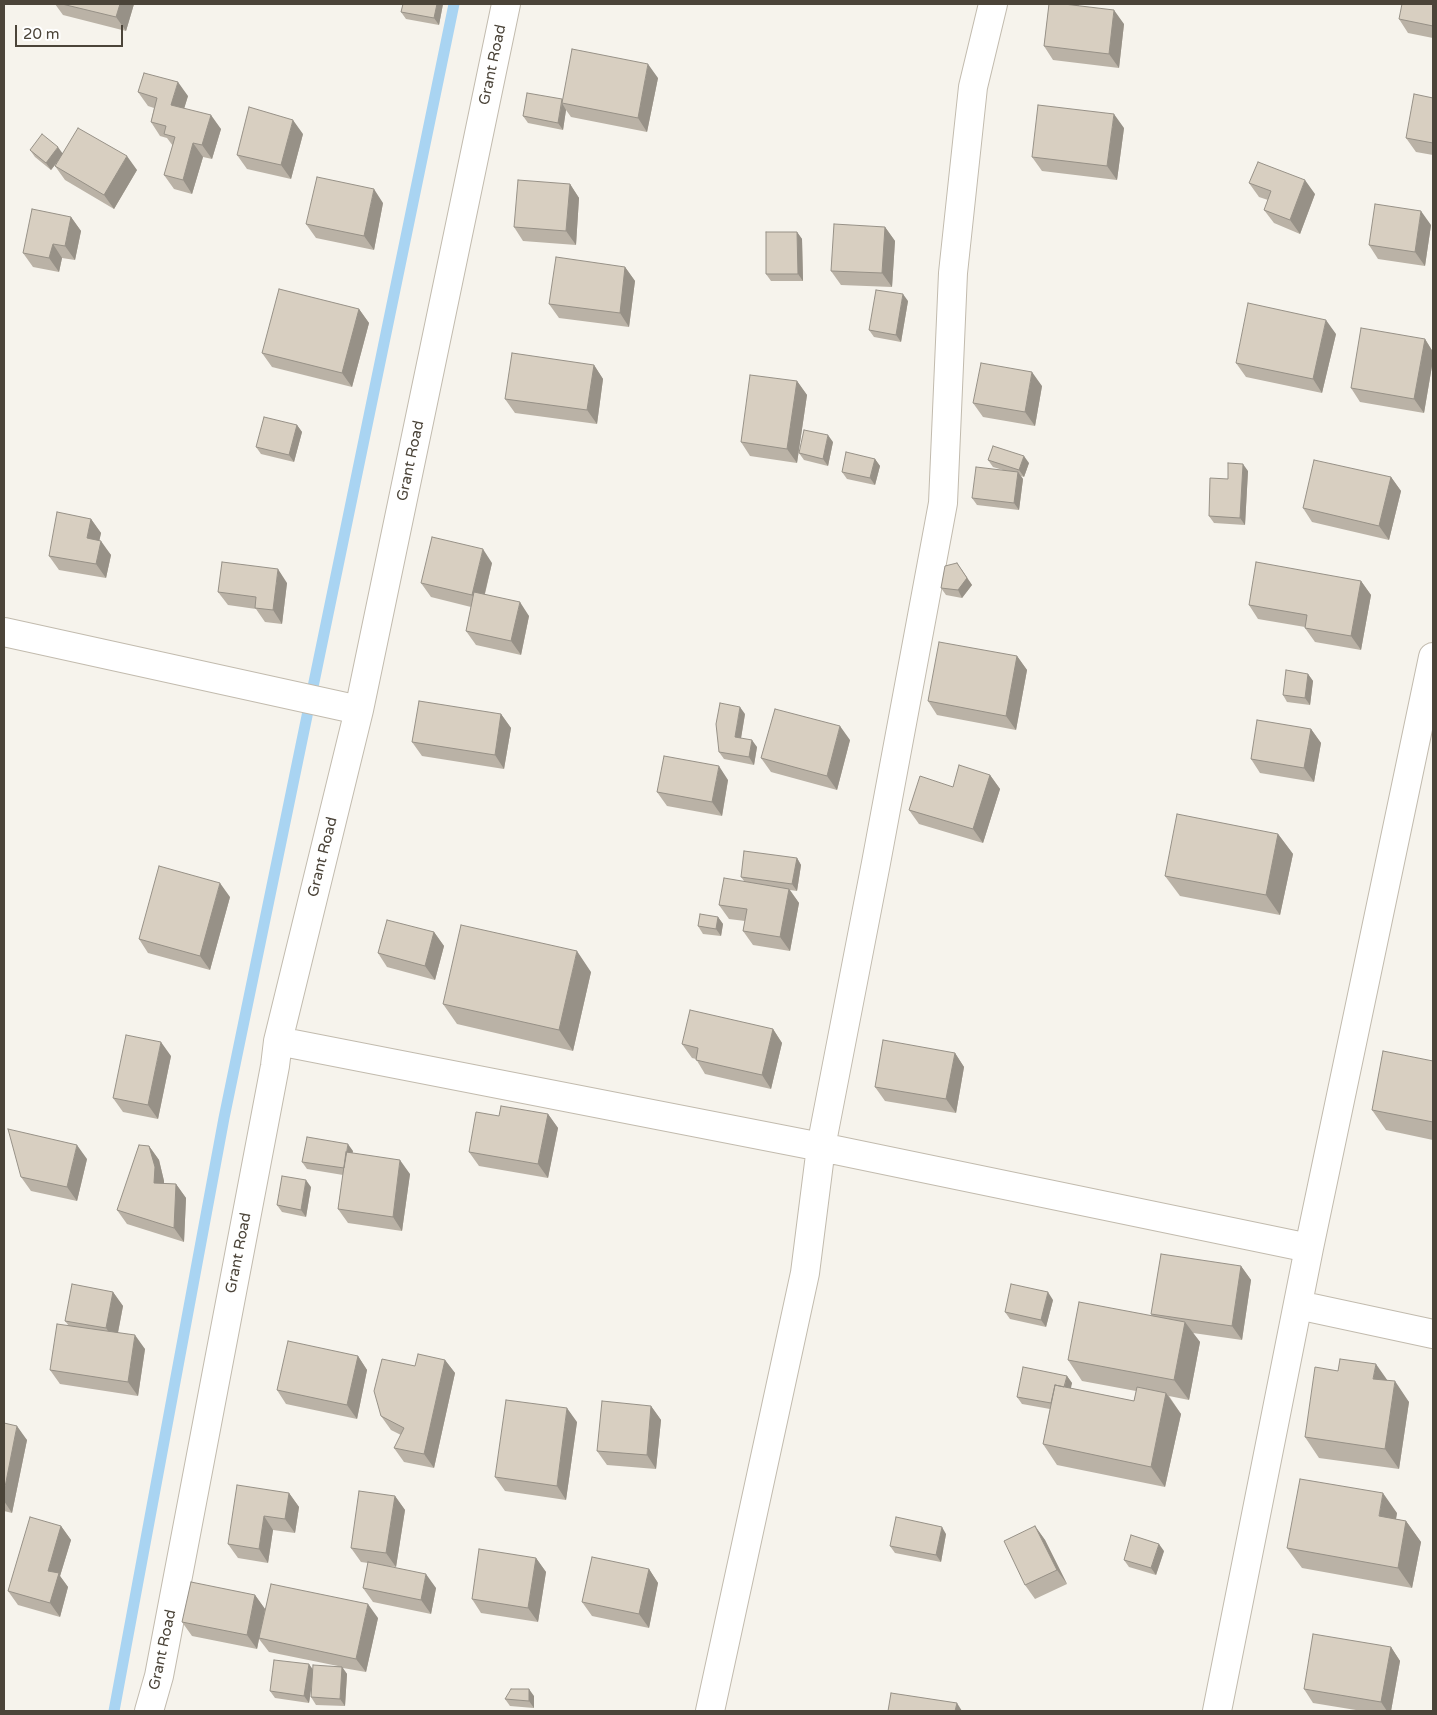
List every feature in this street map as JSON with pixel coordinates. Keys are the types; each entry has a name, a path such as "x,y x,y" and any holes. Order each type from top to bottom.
{"street":[{"name":"Grant Road","path":"149,1711 163,1657 275,1066 278,1041 359,710 506,4"},
{"path":"710,1711 805,1273 821,1147 943,503 954,273 973,87 993,4"},
{"path":"4,632 359,710"},
{"path":"1217,1711 1309,1248 1433,657"},
{"path":"278,1041 821,1147 1309,1248"},
{"path":"1298,1305 1433,1334"}],"building":[{"path":"62,4 120,4 116,17"},
{"path":"403,4 437,4 434,18 401,12"},
{"path":"1049,4 1114,10 1109,54 1044,46"},
{"path":"1402,4 1433,4 1433,26 1399,19"},
{"path":"572,49 648,64 638,118 562,103"},
{"path":"144,73 178,82 171,105 211,115 202,145 193,143 183,180 164,175 175,137 164,134 166,126 151,122 157,98 138,92"},
{"path":"527,93 562,99 558,123 523,116"},
{"path":"1414,94 1433,98 1433,143 1406,138"},
{"path":"1038,105 1114,114 1107,166 1032,157"},
{"path":"249,107 293,120 281,165 237,155"},
{"path":"78,128 127,156 104,195 55,166"},
{"path":"42,134 58,147 46,163 30,150"},
{"path":"1258,162 1305,180 1290,220 1264,210 1271,191 1249,183"},
{"path":"317,177 374,189 364,236 306,224"},
{"path":"518,180 570,184 566,231 514,227"},
{"path":"1375,204 1421,211 1415,252 1369,245"},
{"path":"32,209 71,217 65,246 53,244 49,258 23,253"},
{"path":"834,224 885,227 882,273 831,271"},
{"path":"766,232 797,232 798,274 766,274"},
{"path":"556,257 625,267 620,313 549,304"},
{"path":"279,289 359,309 342,373 262,353"},
{"path":"876,290 903,294 896,335 869,330"},
{"path":"1248,303 1326,320 1313,379 1236,363"},
{"path":"1361,328 1425,339 1414,399 1351,388"},
{"path":"512,353 594,365 587,410 505,399"},
{"path":"981,363 1032,372 1025,412 973,403"},
{"path":"750,375 797,381 787,449 741,442"},
{"path":"264,417 297,425 289,455 256,447"},
{"path":"804,430 828,435 823,459 799,453"},
{"path":"993,446 1024,456 1019,470 988,460"},
{"path":"846,452 875,459 870,478 842,472"},
{"path":"1314,460 1391,477 1379,526 1303,508"},
{"path":"1228,463 1243,464 1240,518 1209,516 1210,478 1228,479"},
{"path":"976,467 1018,472 1014,503 972,498"},
{"path":"57,512 91,519 87,538 101,541 96,564 49,556"},
{"path":"432,537 483,549 472,595 421,583"},
{"path":"222,562 278,569 273,610 255,608 256,597 218,592"},
{"path":"1256,562 1361,581 1351,636 1305,628 1307,615 1249,605"},
{"path":"957,563 967,578 958,590 941,588 945,566"},
{"path":"474,592 520,602 511,641 466,631"},
{"path":"939,642 1017,656 1006,716 928,701"},
{"path":"1286,670 1308,674 1305,698 1283,695"},
{"path":"419,701 501,714 495,755 412,742"},
{"path":"720,703 740,707 735,737 752,740 749,757 719,752 716,724"},
{"path":"775,709 840,726 827,776 761,758"},
{"path":"1257,720 1311,729 1304,768 1251,759"},
{"path":"664,756 719,766 712,802 657,792"},
{"path":"959,765 990,775 973,829 909,810 920,776 953,787"},
{"path":"1177,814 1278,834 1266,895 1165,876"},
{"path":"744,851 797,858 792,884 741,877"},
{"path":"159,866 220,883 200,956 139,939"},
{"path":"724,878 789,889 780,937 743,931 747,909 719,905"},
{"path":"700,914 718,917 716,929 698,926"},
{"path":"387,920 434,932 425,966 378,953"},
{"path":"461,925 577,951 559,1030 443,1004"},
{"path":"690,1010 773,1029 762,1075 696,1060 698,1048 682,1044"},
{"path":"126,1035 161,1042 148,1105 113,1098"},
{"path":"883,1040 955,1053 946,1099 875,1087"},
{"path":"1383,1051 1433,1061 1433,1122 1372,1110"},
{"path":"501,1106 548,1114 538,1164 469,1152 476,1112 499,1116"},
{"path":"8,1129 77,1145 67,1187 21,1177"},
{"path":"307,1137 348,1144 344,1168 302,1162"},
{"path":"139,1145 149,1146 155,1167 154,1183 176,1184 174,1228 117,1210"},
{"path":"346,1152 400,1160 393,1217 338,1209"},
{"path":"282,1176 306,1180 301,1210 277,1205"},
{"path":"1161,1254 1241,1266 1232,1326 1151,1314"},
{"path":"72,1284 113,1292 106,1328 65,1321"},
{"path":"1011,1284 1048,1292 1041,1320 1005,1312"},
{"path":"1079,1302 1185,1322 1174,1380 1068,1360"},
{"path":"57,1324 135,1335 128,1382 50,1370"},
{"path":"288,1341 358,1356 347,1405 277,1390"},
{"path":"418,1354 445,1360 424,1454 394,1448 404,1428 381,1416 374,1391 382,1359 415,1366"},
{"path":"1340,1359 1376,1364 1373,1379 1395,1381 1385,1449 1305,1437 1315,1367 1338,1371"},
{"path":"1023,1367 1067,1376 1064,1387 1055,1385 1051,1403 1017,1397"},
{"path":"1055,1385 1134,1401 1137,1387 1166,1393 1151,1467 1043,1444"},
{"path":"506,1400 567,1408 557,1486 495,1477"},
{"path":"602,1401 651,1406 647,1455 597,1451"},
{"path":"4,1423 17,1426 4,1492"},
{"path":"1300,1479 1383,1493 1379,1516 1406,1521 1398,1568 1287,1548"},
{"path":"237,1485 289,1493 285,1519 264,1516 259,1549 228,1544"},
{"path":"359,1491 395,1496 386,1553 351,1548"},
{"path":"30,1517 61,1526 48,1571 59,1573 50,1603 8,1591"},
{"path":"896,1517 942,1527 936,1555 890,1546"},
{"path":"1035,1526 1057,1570 1025,1585 1004,1541"},
{"path":"1131,1535 1159,1544 1151,1568 1124,1560"},
{"path":"479,1549 536,1558 528,1608 472,1599"},
{"path":"592,1557 649,1569 639,1614 582,1602"},
{"path":"368,1562 426,1574 421,1600 363,1588"},
{"path":"191,1582 255,1595 247,1635 182,1622"},
{"path":"271,1584 368,1604 356,1659 259,1638"},
{"path":"1313,1634 1391,1647 1381,1702 1304,1689"},
{"path":"274,1660 309,1664 304,1696 270,1691"},
{"path":"313,1665 342,1667 340,1699 311,1697"},
{"path":"511,1689 529,1689 529,1701 505,1699"},
{"path":"891,1693 957,1703 955,1711 888,1711"}],"waterway":[{"path":"114,1711 224,1118 454,4"}]}
